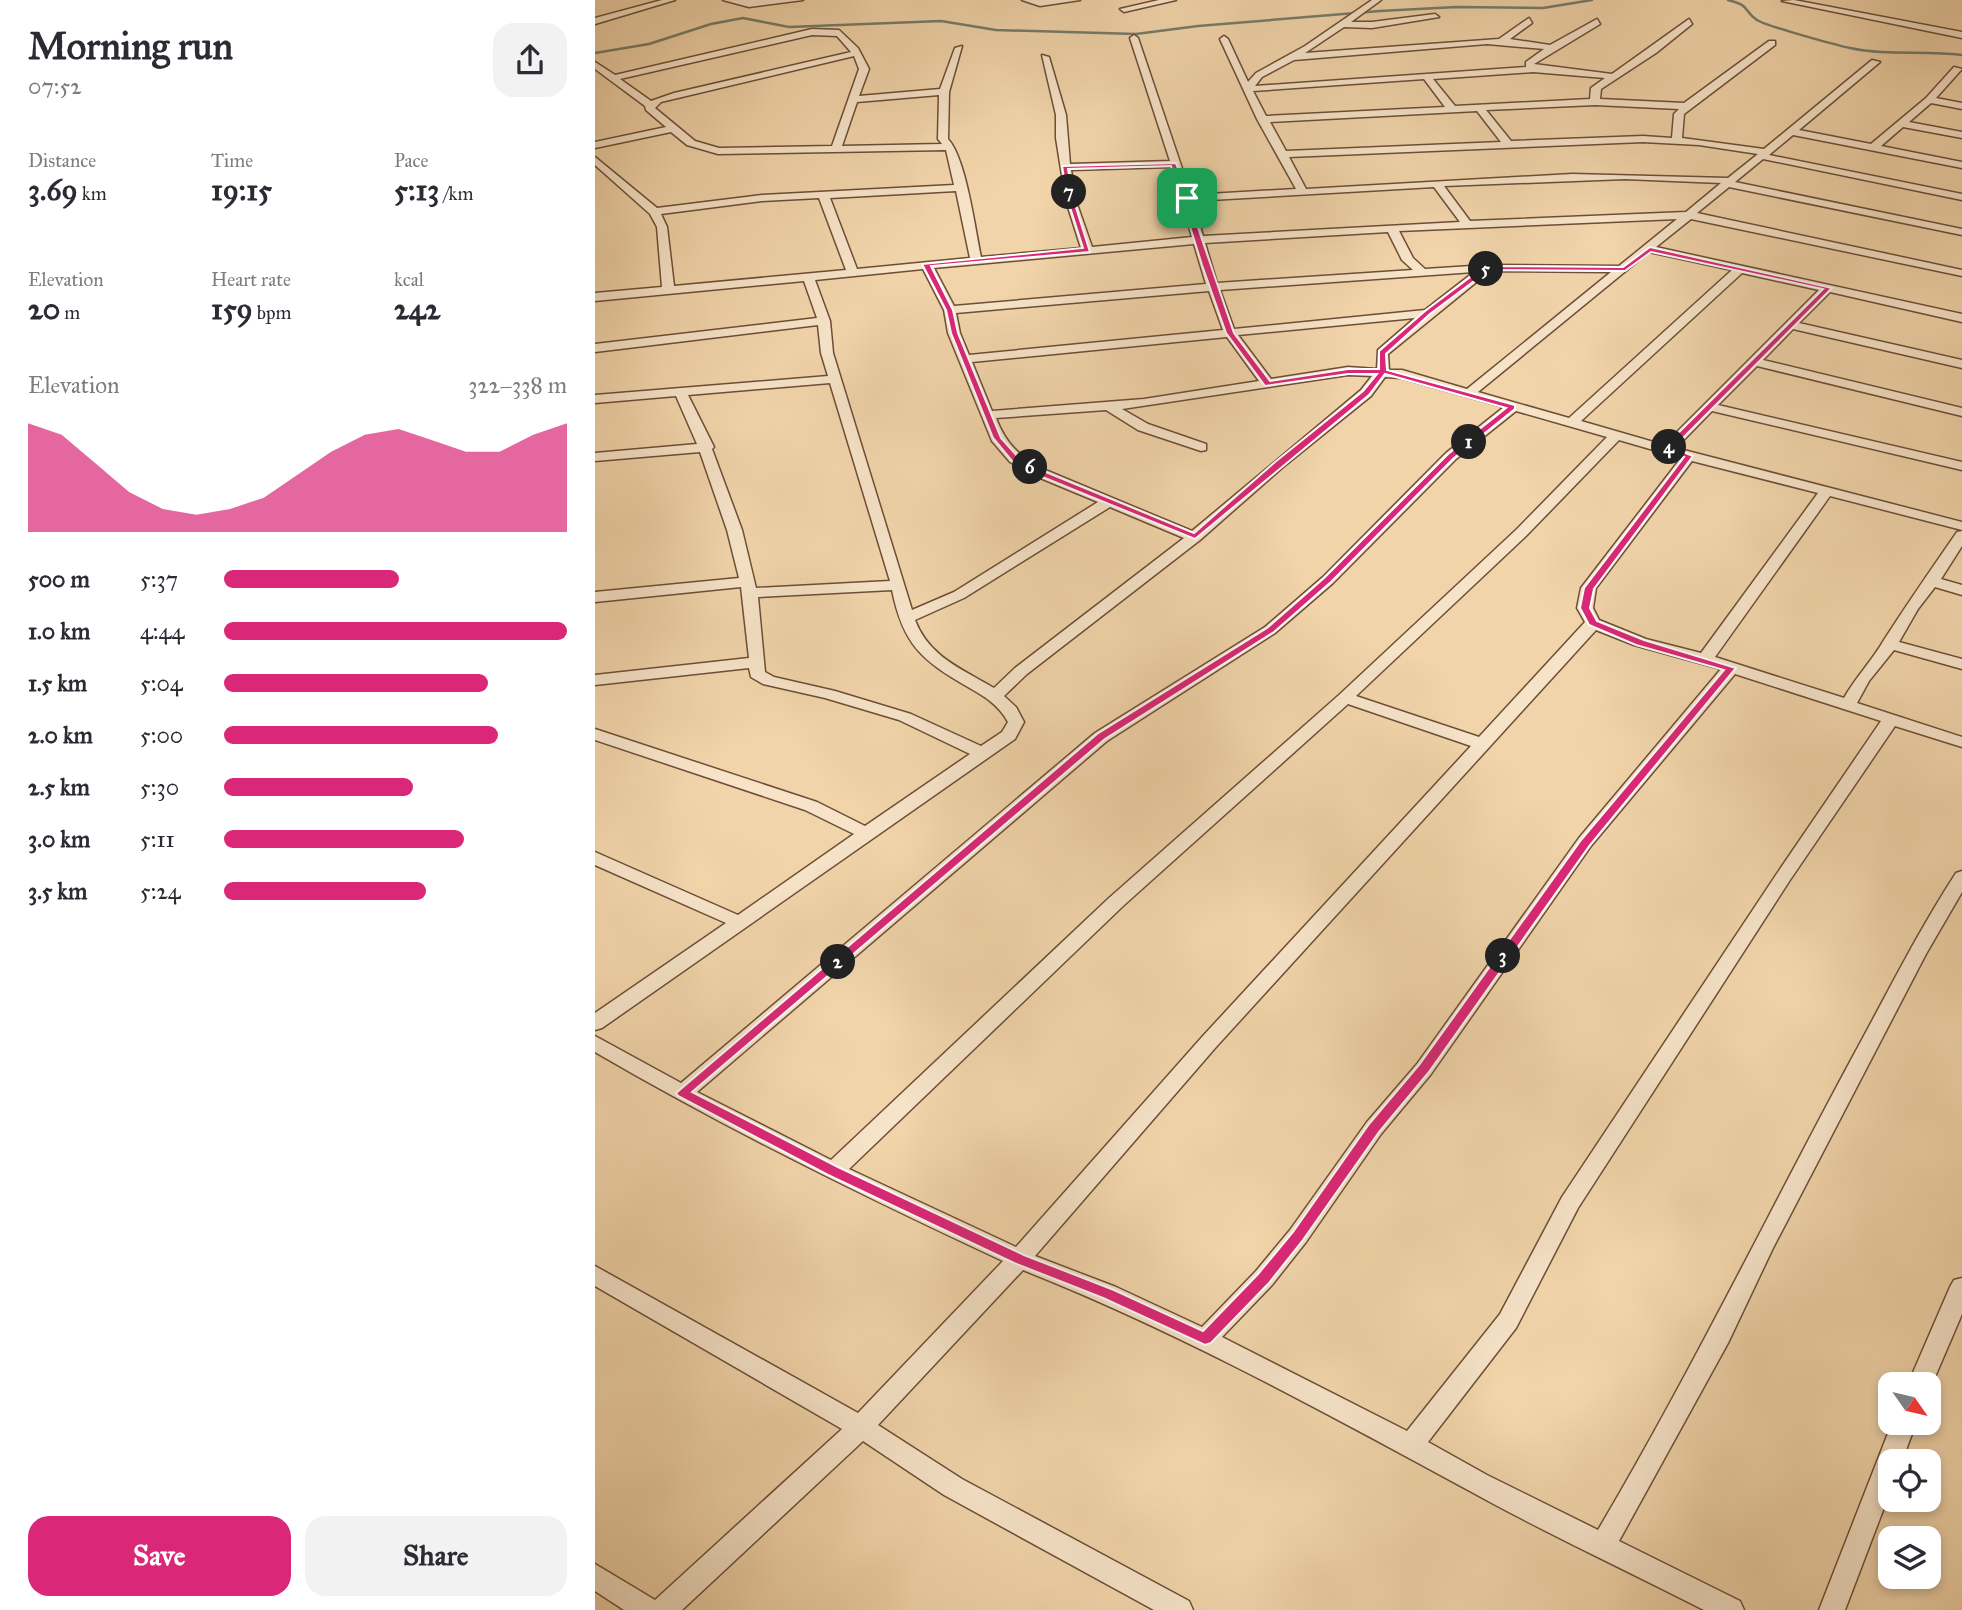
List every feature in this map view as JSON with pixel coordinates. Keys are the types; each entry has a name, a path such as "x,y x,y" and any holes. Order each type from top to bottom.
{"street":[{"path":"595,21 671,0"},
{"path":"727,0 749,4 799,0"},
{"path":"1026,0 1040,4 1076,0"},
{"path":"1124,9 1171,0"},
{"path":"1247,89 1259,75 1292,57 1359,9 1377,0"},
{"path":"1832,0 1910,14"},
{"path":"1786,1 1962,35"},
{"path":"1342,22 1372,24 1435,17"},
{"path":"1502,41 1529,21"},
{"path":"1533,69 1529,64 1597,22"},
{"path":"1595,103 1596,88 1610,76 1653,51 1689,22"},
{"path":"613,78 812,33 839,33 857,53 864,69 855,88 855,99 836,149"},
{"path":"1134,38 1230,333 1268,384"},
{"path":"1224,39 1262,119 1303,192"},
{"path":"1292,57 1502,41 1551,48"},
{"path":"1677,140 1679,114 1686,106 1772,43"},
{"path":"959,48 944,92 943,139 950,148 976,259"},
{"path":"650,104 857,53"},
{"path":"1045,57 1061,115 1071,201 1087,250"},
{"path":"1468,394 1650,249 1875,62"},
{"path":"595,65 650,104 649,108 691,143 718,151 950,148"},
{"path":"1247,89 1533,69 1610,76"},
{"path":"1873,148 1929,100 1957,69"},
{"path":"1426,76 1453,110"},
{"path":"1948,78 1962,81"},
{"path":"855,99 944,92"},
{"path":"1929,100 1962,106"},
{"path":"1262,119 1595,103 1686,106"},
{"path":"1480,109 1507,144"},
{"path":"1901,124 1962,135"},
{"path":"595,145 675,128"},
{"path":"1789,131 1962,165"},
{"path":"1281,154 1597,139 1677,140 1764,154 1962,197"},
{"path":"595,160 655,212 662,227 668,289"},
{"path":"1065,167 1174,164"},
{"path":"1187,198 1437,184 1660,176 1729,183 1962,232"},
{"path":"1437,184 1467,224"},
{"path":"655,212 749,199 959,188"},
{"path":"824,194 852,271"},
{"path":"595,297 1199,240 1467,224 1689,215 1962,273"},
{"path":"1392,228 1408,260 1421,271"},
{"path":"1650,249 1962,318"},
{"path":"926,264 950,310 965,359 997,438 1015,459 1038,472 1195,537"},
{"path":"950,310 1421,271 1487,268 1625,269"},
{"path":"995,696 1021,671 1195,537 1278,464 1366,393 1383,372 1382,353 1427,313 1487,268"},
{"path":"1571,423 1740,269"},
{"path":"595,1023 741,923 935,783 1009,735 1016,722 1011,709 995,696 945,670 921,648 906,618 899,585 827,353 824,321 808,276"},
{"path":"1667,449 1828,288"},
{"path":"965,359 1427,313"},
{"path":"595,348 824,321"},
{"path":"1790,325 1962,364"},
{"path":"1754,360 1962,412"},
{"path":"989,415 1144,403 1348,372 1402,374 1689,456 1962,526"},
{"path":"595,399 835,379"},
{"path":"681,393 707,447 750,588 757,674 769,681 905,716 982,753"},
{"path":"1109,405 1143,426 1201,447"},
{"path":"682,1093 1101,737 1271,630 1328,580 1451,456 1512,407"},
{"path":"1710,407 1962,466"},
{"path":"833,1171 1116,902 1345,698 1523,532 1616,435"},
{"path":"595,457 707,447"},
{"path":"1689,456 1589,588 1585,608 1593,623 1640,642 1705,659 1962,743"},
{"path":"1705,659 1828,490"},
{"path":"906,618 959,595 1109,501"},
{"path":"1847,707 1862,680 1890,645 1910,607 1932,581 1962,535"},
{"path":"1932,581 1962,590"},
{"path":"595,597 750,588 899,585"},
{"path":"663,1610 860,1427 1019,1259 1209,1042 1593,623"},
{"path":"1890,645 1962,664"},
{"path":"595,680 758,662"},
{"path":"1205,1339 1256,1287 1298,1236 1374,1128 1424,1069 1585,842 1731,668"},
{"path":"1345,698 1483,744"},
{"path":"1411,1445 1508,1321 1577,1192 1784,876 1890,721"},
{"path":"595,734 811,806 867,834"},
{"path":"595,858 741,923"},
{"path":"1603,1545 1676,1419 1720,1336 1762,1247 1916,954 1962,877"},
{"path":"595,1043 682,1093 833,1171 1019,1259 1108,1294 1205,1339 1411,1445 1478,1483 1731,1610"},
{"path":"595,1275 860,1427 953,1487 1180,1610"},
{"path":"1925,1372 1962,1287"},
{"path":"1832,1610 1899,1435"},
{"path":"595,1576 647,1610"}],"waterway":[{"path":"595,53 649,44 711,24 743,18 789,27 941,21 996,30 1136,34 1198,26 1380,11 1456,7 1543,8 1592,0"},
{"path":"1728,0 1744,6 1752,17 1763,23 1850,48 1878,52 1962,55"}],"route":[{"path":"1187,198 1174,164 1065,167 1071,201 1087,250 926,264 950,310 954,333 997,438 1015,459 1038,472 1195,537 1278,464 1366,393 1383,372 1382,353 1427,313 1487,268 1625,269 1650,249 1828,288 1667,449 1689,456 1600,570 1589,588 1585,608 1593,623 1640,642 1731,668 1585,842 1424,1069 1374,1128 1298,1236 1234,1311 1205,1339 1108,1294 1019,1259 833,1171 682,1093 1101,737 1271,630 1328,580 1451,456 1512,407 1402,374 1383,372 1364,370 1268,384 1230,333 1205,265 1187,198"}]}
